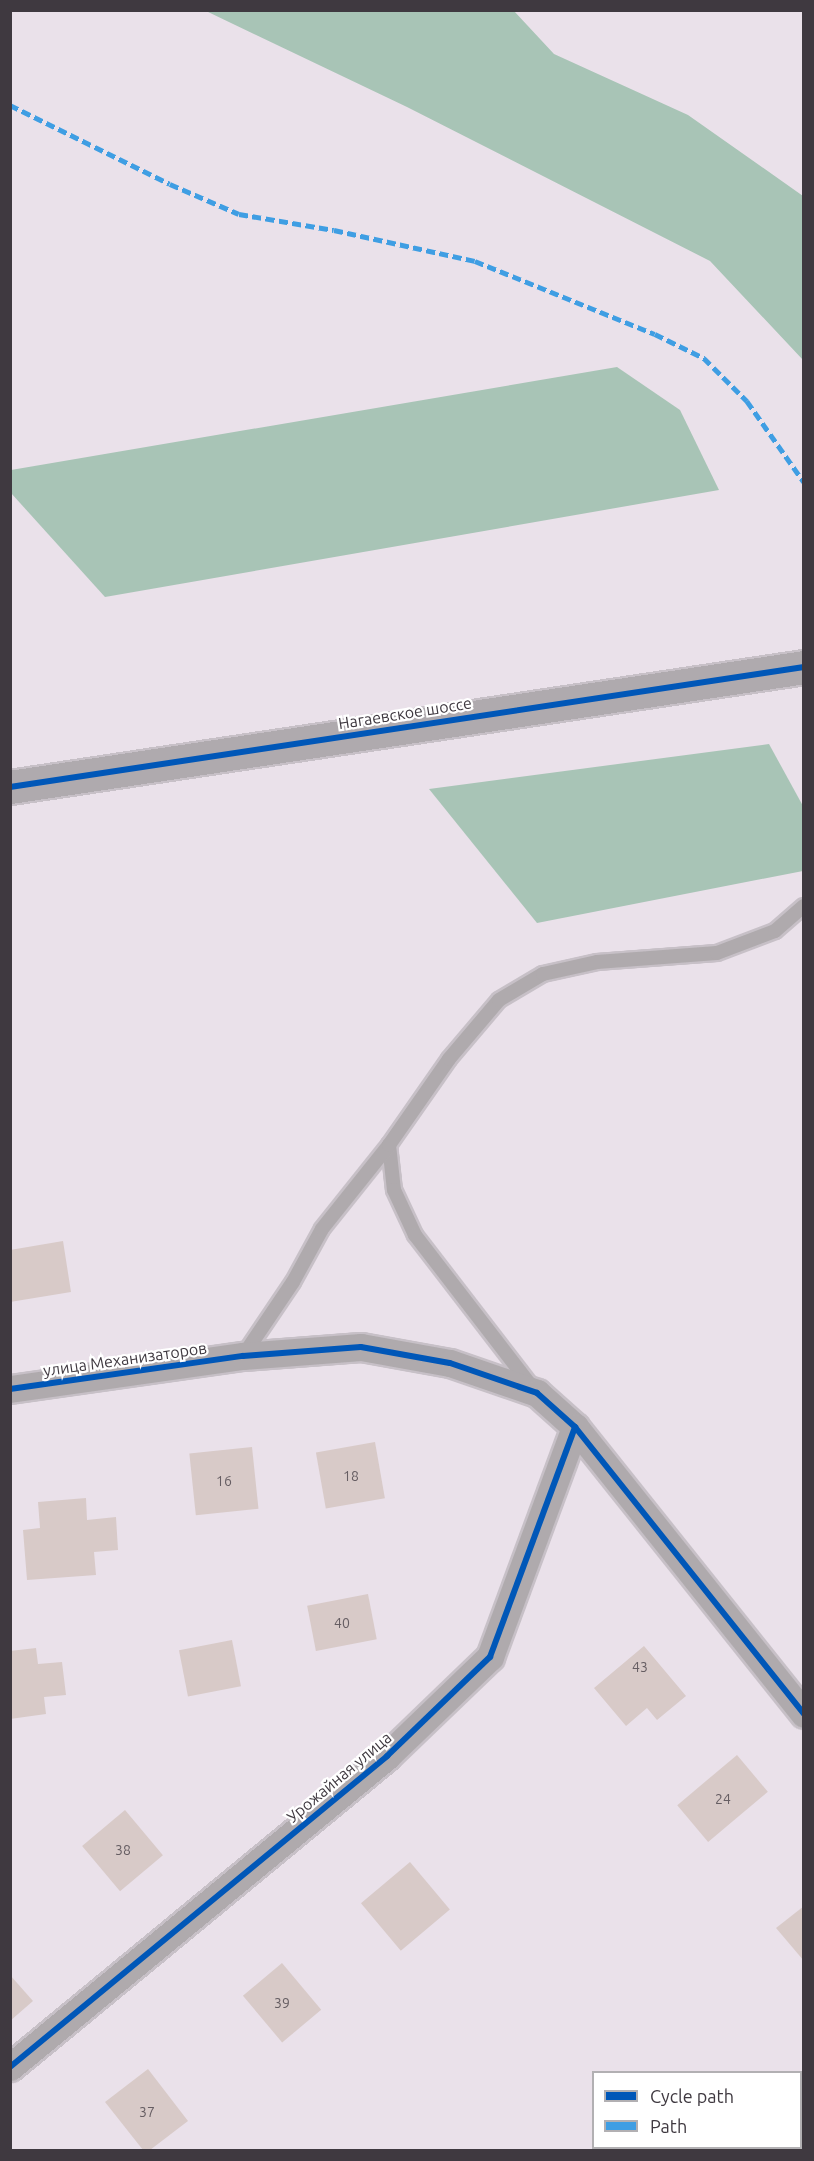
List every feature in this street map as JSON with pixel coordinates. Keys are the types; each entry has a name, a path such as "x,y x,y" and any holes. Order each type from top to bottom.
{"street":[{"name":"Нагаевское шоссе","path":"10,787 804,667"},
{"name":"улица Механизаторов","path":"10,1389 243,1356 361,1347 450,1363 537,1393"},
{"path":"537,1393 575,1427 804,1714"},
{"name":"Урожайная улица","path":"10,2067 387,1756 490,1656 575,1427"}],"lane":[{"path":"243,1356 293,1282 322,1229 389,1144 449,1059 499,1000 543,974 597,962 717,953 775,931 804,906"},
{"path":"389,1144 394,1190 415,1235 537,1393"}],"green space":[{"path":"206,11 514,11 554,54 688,115 803,196 803,360 710,261 407,107"},
{"path":"617,367 680,410 719,490 105,597 11,493 11,470"},
{"path":"769,744 803,806 803,871 537,923 429,789"}],"building":[{"path":"63,1241 71,1292 10,1302 10,1250"},
{"path":"375,1442 385,1498 326,1509 316,1452"},
{"path":"252,1447 258,1509 196,1515 189,1454"},
{"path":"86,1498 87,1520 116,1517 118,1550 94,1552 96,1575 27,1580 23,1530 40,1528 38,1502"},
{"path":"368,1594 377,1639 316,1651 307,1606"},
{"path":"232,1640 241,1686 188,1696 179,1650"},
{"path":"644,1646 686,1696 657,1720 647,1708 626,1726 594,1688"},
{"path":"36,1648 38,1664 62,1662 66,1695 44,1697 46,1714 10,1719 10,1651"},
{"path":"737,1755 768,1792 708,1842 677,1805"},
{"path":"125,1810 163,1855 120,1891 82,1846"},
{"path":"410,1862 450,1909 401,1951 361,1903"},
{"path":"804,1906 804,1961 776,1928"},
{"path":"282,1963 321,2010 282,2043 243,1996"},
{"path":"10,1975 33,2001 10,2021"},
{"path":"148,2069 188,2121 150,2150 143,2150 105,2102"},
{"path":"695,2149 774,2149 774,2150"}],"marked path":[{"path":"10,105 170,184 239,214 334,230 475,261 655,334 704,358 747,401 804,482"}],"cycle path":[{"path":"10,787 804,667"},
{"path":"10,1389 243,1356 361,1347 450,1363 537,1393 575,1427 804,1714"},
{"path":"10,2067 387,1756 490,1657 575,1427"}]}
